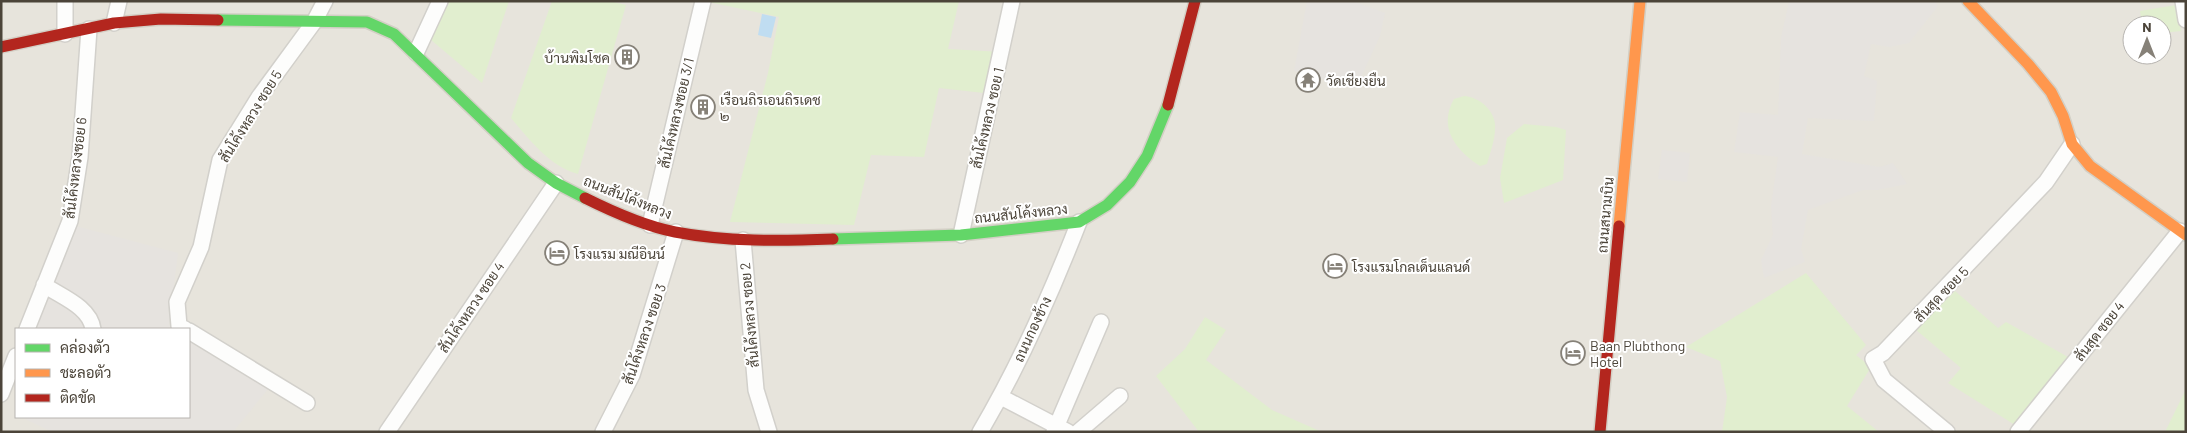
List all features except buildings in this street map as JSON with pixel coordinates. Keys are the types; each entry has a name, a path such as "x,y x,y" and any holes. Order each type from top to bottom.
{"street":[{"path":"65,1 65,34"},
{"path":"114,23 118,1"},
{"path":"314,22 326,1"},
{"path":"416,53 440,1"},
{"name":"สันโค้งหลวงซอย 3/1","path":"650,225 703,1"},
{"name":"สันโค้งหลวง ซอย 1","path":"961,235 1012,1"},
{"name":"ถนนสันโค้งหลวง","path":"1,47 114,23 161,19 367,22 394,34 416,53 528,163 556,183 593,202 650,225 676,232 743,240 810,240 961,235 1079,222 1094,216 1118,196 1147,158 1165,121 1195,1"},
{"name":"ถนนสนามบิน","path":"1600,432 1640,1"},
{"path":"1968,1 2028,64 2051,92 2063,116 2072,144 2090,166 2183,233"},
{"path":"2183,1 2186,20"},
{"name":"สันโค้งหลวง ซอย 5","path":"183,328 179,326 177,302 202,247 220,160 259,96 314,22"},
{"name":"สันโค้งหลวงซอย 6","path":"27,328 70,221 80,157 89,29"},
{"name":"สันสุด ซอย 5","path":"1947,432 1884,380 1873,359 1883,353 2046,182 2072,144"},
{"name":"สันโค้งหลวง ซอย 4","path":"387,432 556,183"},
{"name":"ถนนกองช้าง","path":"980,432 1000,397 1062,265 1079,222"},
{"name":"สันโค้งหลวง ซอย 3","path":"603,432 632,375 676,232"},
{"name":"สันสุด ซอย 4","path":"2018,432 2183,233"},
{"name":"สันโค้งหลวง ซอย 2","path":"743,240 756,390 770,432"},
{"path":"44,285 84,311 92,321 93,328"},
{"path":"1000,397 1059,430 1102,322"},
{"path":"190,333 307,403"},
{"path":"1,394 15,359"},
{"path":"1078,432 1120,396"}],"shaded area":[{"path":"1,1 2186,1 2186,432 1,432"},
{"path":"1307,1 1353,1 1385,13 1380,36 1356,88 1294,71"},
{"path":"1789,1 1935,1 1938,6 1909,43 1889,47 1871,44 1864,76 1877,81 1874,121 1808,118 1802,154 1880,167 1893,163 1907,184 1877,190 1863,190 1808,210 1801,249 1805,262 1764,278 1761,260 1773,235 1771,206 1778,157 1734,152 1740,112 1778,115 1781,37"},
{"path":"1662,150 1690,153 1687,182 1658,179"},
{"path":"72,225 178,253 169,325 174,328 34,328"},
{"path":"190,339 269,388 233,432 52,432 23,418 190,418"}],"green space":[{"path":"440,1 509,1 482,83 424,34"},
{"path":"552,1 610,1 626,5 578,174 549,159 511,118"},
{"path":"704,1 959,1 948,49 1002,52 993,94 939,88 924,157 871,155 854,225 730,222 768,73 779,17"},
{"path":"2176,5 2181,31 2172,32 2172,15 2141,15 2140,11"},
{"path":"1464,96 1476,99 1486,106 1495,123 1494,138 1487,164 1480,166 1463,153 1452,137 1449,128 1449,109 1454,99"},
{"path":"1524,124 1556,127 1566,130 1563,180 1504,203 1500,178 1507,138"},
{"path":"1806,273 1866,345 1856,355 1871,367 1847,406 1879,432 1722,432 1727,397 1720,361 1686,347"},
{"path":"1955,291 1998,328 2006,322 2068,357 2015,425 1948,383 1961,368 1915,329"},
{"path":"1205,317 1226,330 1206,360 1272,410 1322,432 1199,432 1156,376 1185,349"},
{"path":"2186,389 2186,432 2165,432"}],"water":[{"path":"762,14 776,17 771,38 758,35"}],"traffic: fast":[{"path":"218,20 367,22 394,34 528,163 556,183 585,198"},
{"path":"833,239 961,235 1079,222 1107,205 1130,182 1147,156 1168,105"}],"traffic: slow":[{"path":"1619,226 1640,1"},
{"path":"1968,1 2028,64 2051,92 2063,116 2072,144 2090,166 2186,235"}],"traffic: jam":[{"path":"1168,105 1195,1"},
{"path":"1,47 114,23 161,19 218,20"},
{"path":"585,198 641,222 675,232 714,238 754,240 833,239"},
{"path":"1600,432 1619,226"}],"place":[{"name":"บ้านพิมโชค","path":"627,57"},
{"name":"วัดเชียงยืน","path":"1308,80"},
{"name":"เรือนถิรเอนถิรเดช ๒","path":"703,107"},
{"name":"โรงแรม มณีอินน์","path":"557,253"},
{"name":"โรงแรมโกลเด็นแลนด์","path":"1335,266"},
{"name":"Baan Plubthong Hotel","path":"1573,353"}]}
